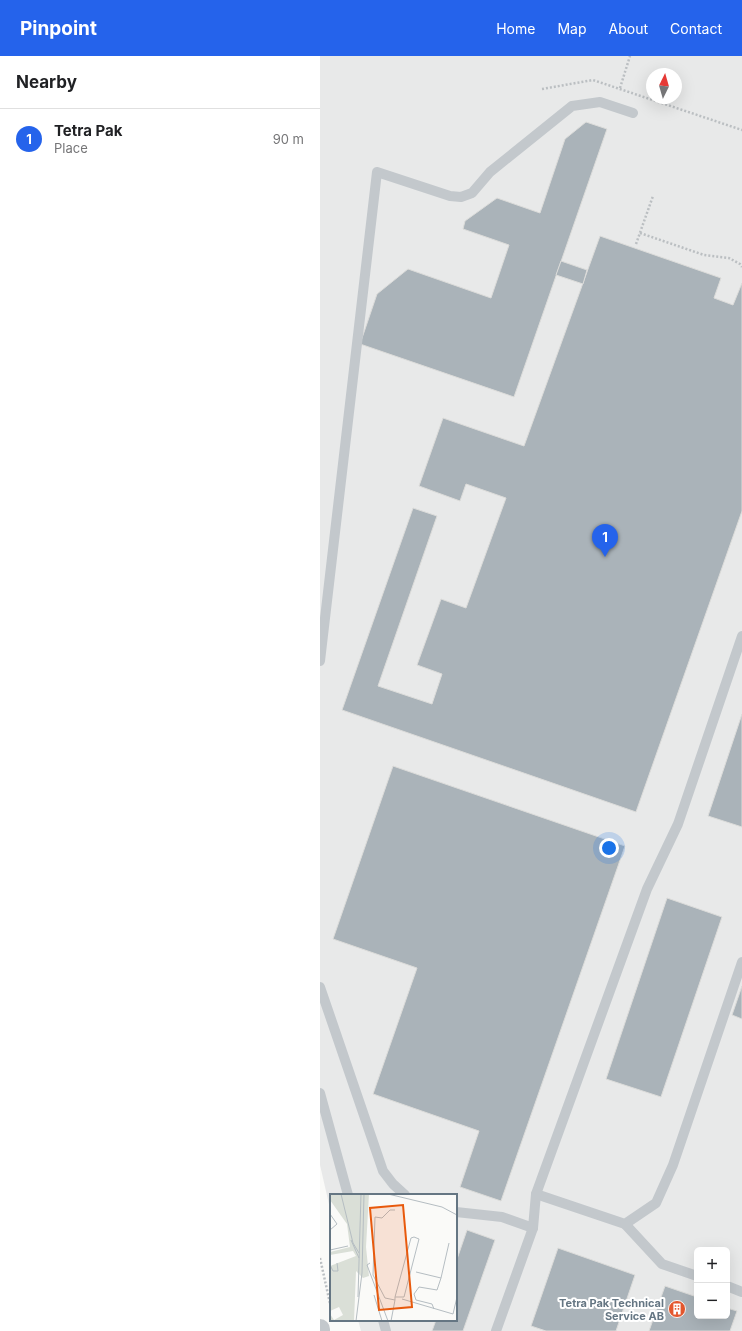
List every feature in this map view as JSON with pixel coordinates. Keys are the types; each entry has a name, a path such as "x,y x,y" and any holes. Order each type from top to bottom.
{"lane":[{"path":"320,661 377,172 450,196 461,197 472,193 490,172 572,106 600,102 633,113"},
{"path":"496,1331 533,1228 536,1194 647,889 678,824 742,636"},
{"path":"625,1224 656,1202 673,1165 742,962"},
{"path":"320,986 383,1171 393,1184 404,1194"},
{"path":"320,1093 348,1194"},
{"path":"536,1194 625,1224 662,1264 694,1275"},
{"path":"457,1212 502,1217 533,1228"},
{"path":"730,1287 742,1292"},
{"path":"383,1321 386,1331"}],"path":[{"path":"620,88 630,56"},
{"path":"542,89 593,80 742,130"},
{"path":"636,244 653,196"},
{"path":"640,233 704,255 729,258 740,264 742,267"},
{"path":"320,1258 330,1303"}],"shaded area":[{"path":"320,56 742,56 742,1331 361,1331 358,1321 457,1321 457,1194 330,1194 330,1209 320,1165"}],"building":[{"path":"586,122 607,129 514,397 360,344 377,294 408,269 491,298 509,245 463,229 465,221 497,198 540,213 565,139"},
{"path":"600,236 721,278 714,298 733,305 742,283 742,511 636,812 342,710 413,508 437,516 378,686 432,704 442,674 417,665 441,599 466,608 506,498 466,484 460,501 419,486 443,418 524,446"},
{"path":"561,261 587,270 583,284 556,275"},
{"path":"742,714 742,827 708,816"},
{"path":"393,766 625,846 501,1201 460,1187 479,1131 373,1094 417,968 333,939"},
{"path":"667,898 722,917 661,1097 606,1079"},
{"path":"742,986 742,1019 732,1015"},
{"path":"467,1230 495,1240 463,1331 432,1331 436,1321 457,1321 457,1259"},
{"path":"558,1248 635,1275 616,1331 546,1331 531,1326"},
{"name":"Tetra Pak Technical Service AB","path":"665,1286 694,1296 694,1319 730,1319 730,1309 737,1311 730,1331 649,1331"}],"place":[{"name":"Tetra Pak","path":"605,557"},
{"name":"Tetra Pak Technical Service AB","path":"677,1309"}]}
